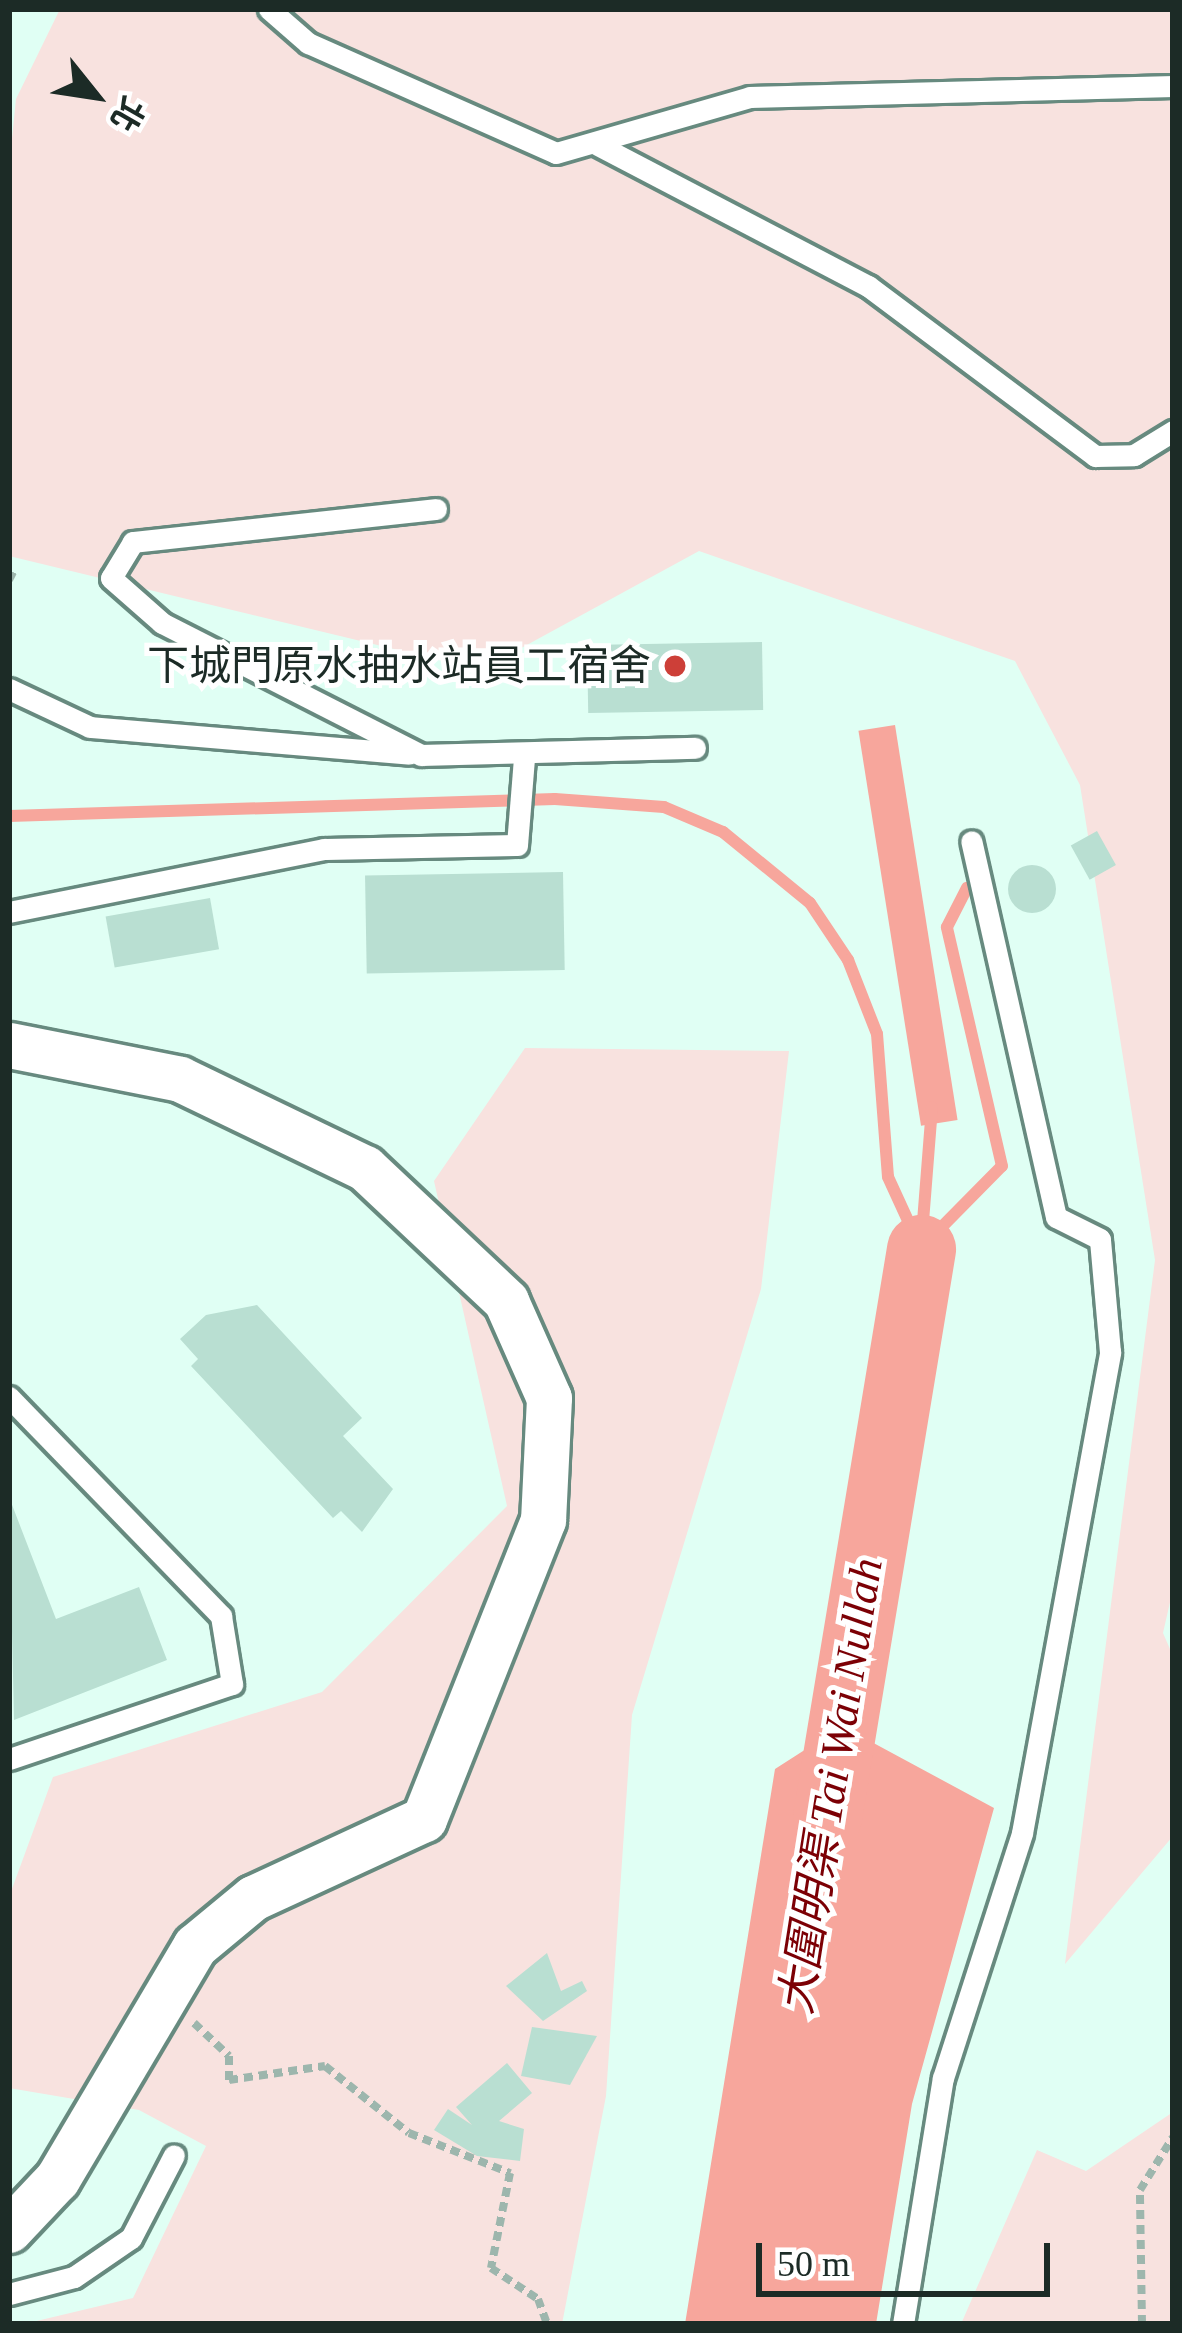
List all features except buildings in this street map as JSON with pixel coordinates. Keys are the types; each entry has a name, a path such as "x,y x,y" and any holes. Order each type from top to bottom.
{"street":[{"path":"9,1045 180,1079 365,1168 506,1301 549,1398 543,1520 424,1819 253,1898 195,1946 57,2179 9,2230"}],"lane":[{"path":"269,9 291,34 470,122 556,153 598,145 751,97 1173,86"},
{"path":"598,145 868,286 1095,456 1134,454 1173,431"},
{"path":"421,755 162,623 111,578 134,542 436,509"},
{"path":"9,689 90,727 421,755 524,758 695,748"},
{"path":"9,912 324,849 517,845 524,758"},
{"path":"904,2324 943,2078 1022,1833 1098,1466 1110,1352 1100,1239 1056,1216 971,841"},
{"path":"9,1396 221,1616 232,1684 9,1759"},
{"path":"9,2294 74,2277 131,2237 174,2155"}],"path":[{"path":"230,2056 229,2080 325,2066 409,2133 511,2173 491,2268 538,2300 547,2324"},
{"path":"1142,2324 1140,2190 1173,2137"}],"shaded area":[{"path":"60,9 1173,9 1173,1589 1163,1633 1173,1656 1173,1836 1065,1964 1155,1260 1080,785 1015,661 699,551 481,670 9,556 9,168 16,99"},
{"path":"525,1048 789,1051 761,1289 632,1715 606,2096 562,2324 24,2324 133,2298 206,2146 139,2110 9,2088 9,1897 53,1777 322,1692 507,1506 434,1181"},
{"path":"1173,2112 1173,2324 961,2324 1037,2150 1086,2171"}],"water":[{"path":"895,725 958,1120 921,1126 858,731"},
{"path":"842,1726 994,1808 912,2104 876,2324 685,2324 775,1769"}],"waterway":[{"path":"9,816 555,799 664,807 723,832 810,903 848,960 877,1034 888,1177 921,1249"},
{"path":"921,1248 1002,1166 947,927 967,888"},
{"path":"921,1247 932,1107"},
{"name":"大圍明渠 Tai Wai Nullah","path":"827,1817 921,1249"}],"place":[{"name":"下城門原水抽水站員工宿舍","path":"675,666"}]}
